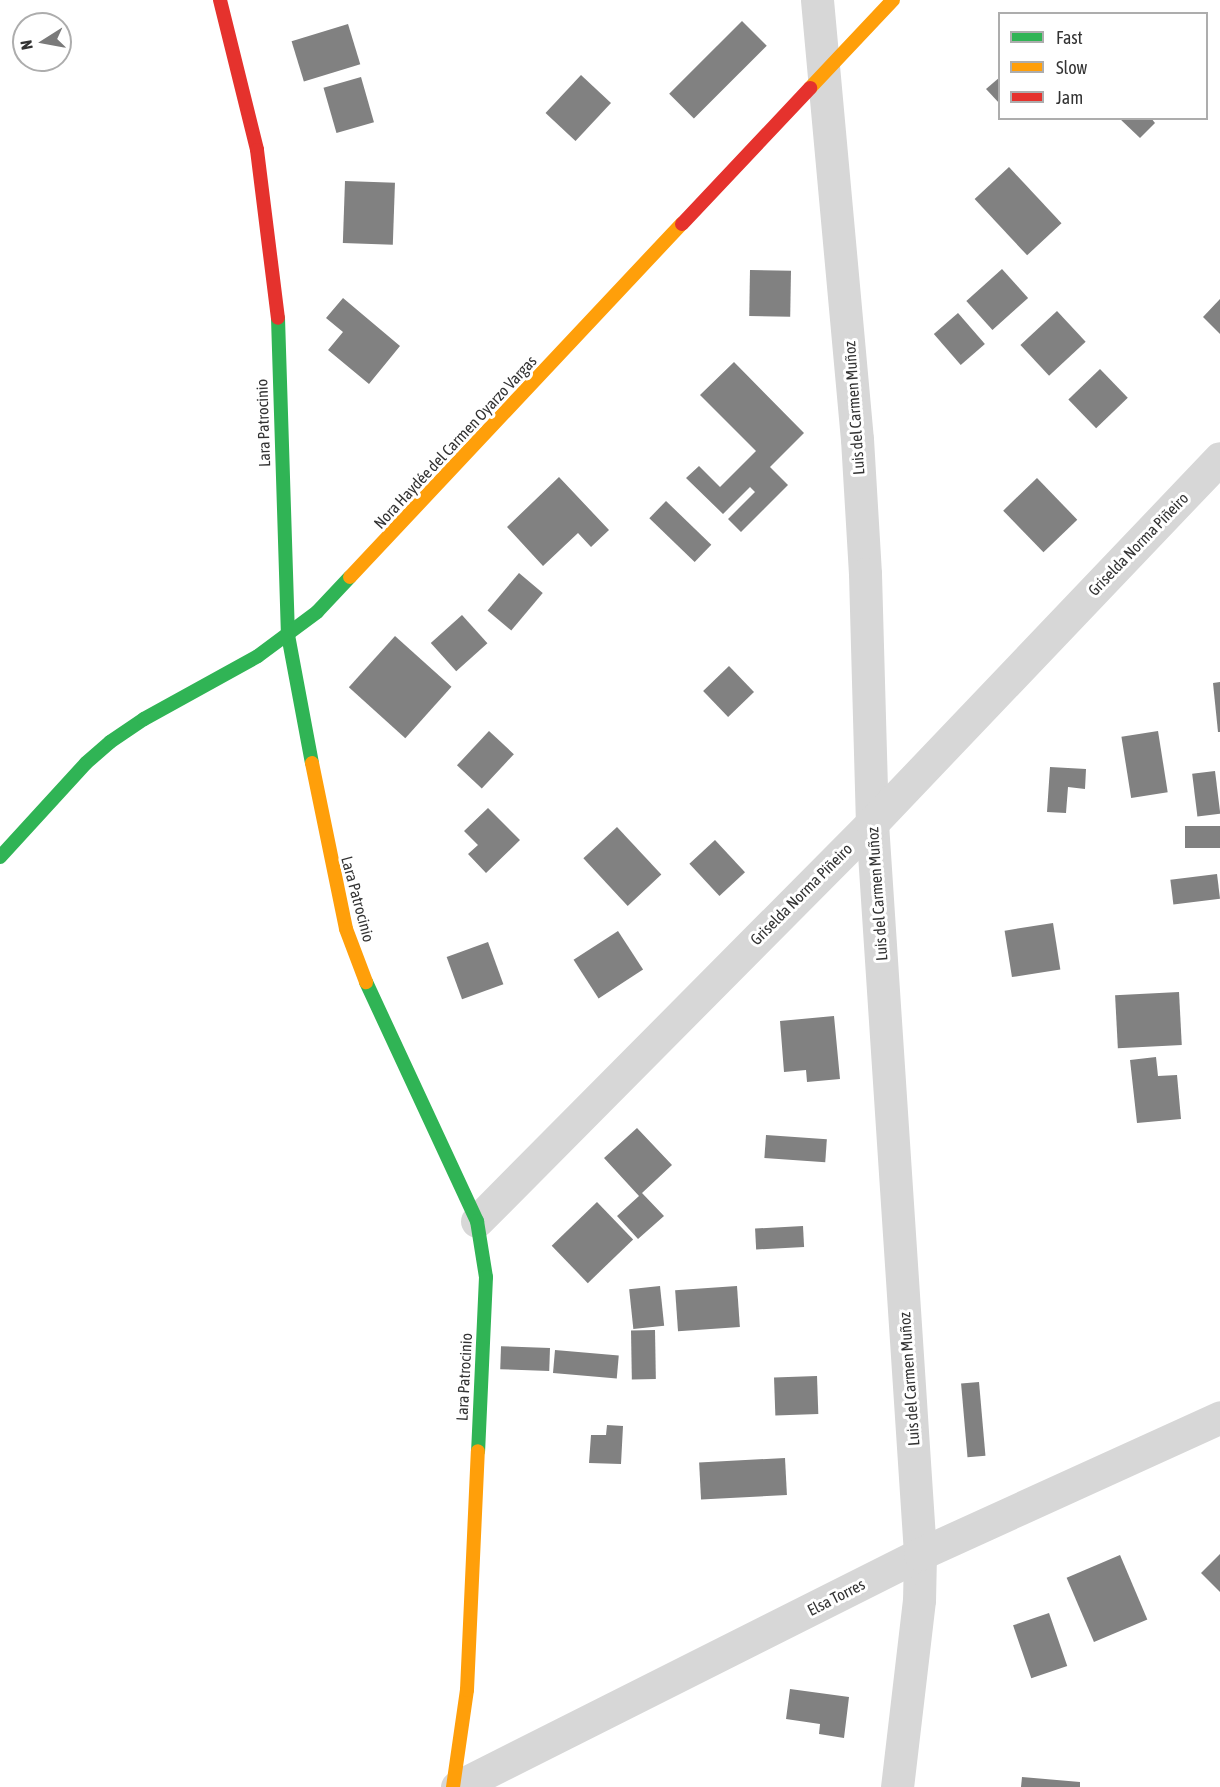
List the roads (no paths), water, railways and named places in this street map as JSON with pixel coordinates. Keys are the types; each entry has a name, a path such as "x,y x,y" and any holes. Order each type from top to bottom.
{"street":[{"name":"Lara Patrocinio","path":"220,0 257,150 277,303 288,635 346,929 372,998 477,1221 485,1289 467,1690 455,1787"},
{"name":"Luis del Carmen Muñoz","path":"817,0 857,439 865,574 872,823 920,1554 919,1600 897,1787"},
{"name":"Nora Haydée del Carmen Oyarzo Vargas","path":"0,857 86,764 110,742 144,719 258,656 317,612 825,74 892,0"},
{"name":"Griselda Norma Piñeiro","path":"477,1221 872,823 1220,458"},
{"name":"Elsa Torres","path":"455,1787 920,1554 1220,1417"}]}
